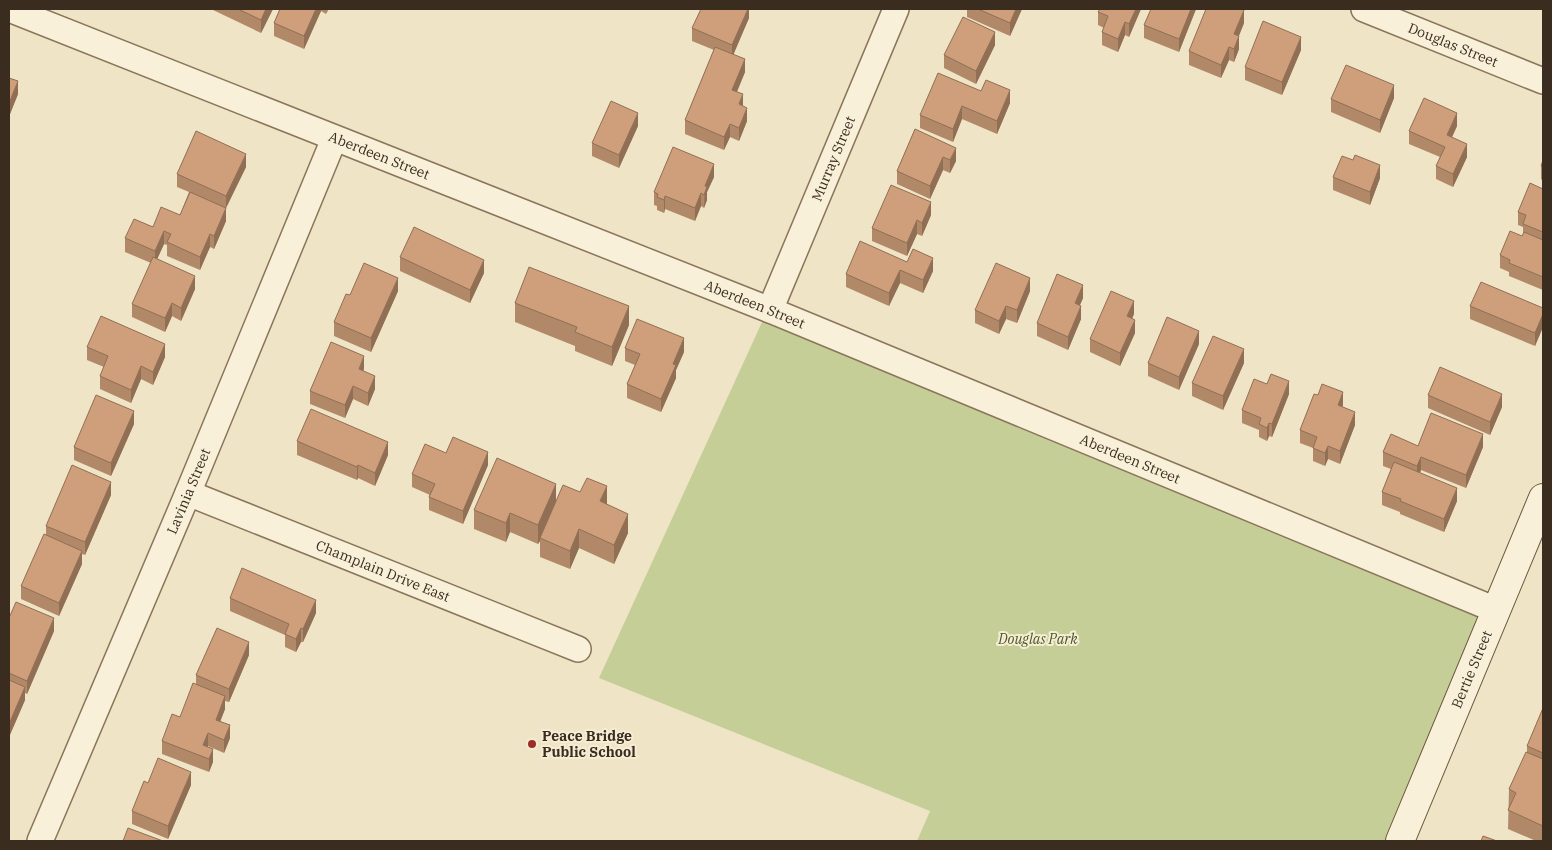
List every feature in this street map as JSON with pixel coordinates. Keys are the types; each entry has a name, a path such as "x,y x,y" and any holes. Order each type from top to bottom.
{"street":[{"name":"Aberdeen Street","path":"9,9 770,310 1496,610"},
{"name":"Murray Street","path":"770,310 896,9"},
{"name":"Douglas Street","path":"1364,9 1543,81"},
{"name":"Lavinia Street","path":"40,841 188,493 334,139"},
{"name":"Champlain Drive East","path":"188,493 578,649"},
{"name":"Bertie Street","path":"1400,841 1543,498"}],"green space":[{"name":"Douglas Park","path":"768,309 1496,610 1397,841 917,841 930,811 599,678"}],"building":[{"path":"238,9 266,9 261,20"},
{"path":"280,9 316,9 304,36 274,23"},
{"path":"701,9 748,9 732,45 692,28"},
{"path":"978,9 1016,9 1010,23"},
{"path":"1100,9 1136,9 1129,24 1125,22 1118,39 1102,32 1108,16 1098,12"},
{"path":"1151,9 1191,9 1179,39 1144,25"},
{"path":"1206,9 1244,10 1234,34 1239,36 1234,49 1229,47 1221,65 1189,51"},
{"path":"963,17 995,32 976,71 944,55"},
{"path":"1263,21 1301,37 1282,82 1245,67"},
{"path":"715,47 745,59 732,90 743,94 739,104 747,108 739,128 730,124 724,137 685,120"},
{"path":"1346,65 1394,85 1380,120 1331,99"},
{"path":"938,73 981,91 986,80 1010,90 997,121 962,106 953,129 920,115"},
{"path":"9,78 18,81 10,101 9,101"},
{"path":"1424,98 1457,113 1447,135 1467,144 1453,174 1436,166 1445,147 1409,131"},
{"path":"611,101 638,113 619,155 592,143"},
{"path":"915,129 956,148 950,160 943,157 930,186 897,171"},
{"path":"196,131 246,154 226,196 177,174"},
{"path":"673,147 714,164 705,186 707,187 704,195 701,193 695,208 665,196 664,200 657,197 658,194 654,192"},
{"path":"1355,155 1380,165 1370,192 1333,177 1342,156 1353,160"},
{"path":"1530,183 1543,189 1543,232 1523,224 1526,215 1518,212"},
{"path":"891,185 931,202 922,223 917,220 907,243 872,228"},
{"path":"190,192 226,208 214,236 210,234 200,257 167,242 171,234 164,231 155,251 125,238 134,219 153,227 161,207 180,215"},
{"path":"414,227 484,260 470,290 400,257"},
{"path":"1510,231 1522,236 1524,232 1543,240 1543,277 1509,263 1510,260 1500,255"},
{"path":"860,241 907,262 913,249 933,258 923,280 900,270 889,293 846,274"},
{"path":"153,257 195,276 181,308 172,303 165,318 132,304"},
{"path":"364,263 398,278 371,338 334,322 346,294 350,295"},
{"path":"996,263 1030,278 1017,310 1006,306 999,321 975,310"},
{"path":"529,267 629,306 612,347 575,332 577,327 515,303"},
{"path":"1057,274 1083,285 1075,303 1081,306 1068,337 1037,323"},
{"path":"1481,282 1543,308 1543,314 1535,333 1470,306"},
{"path":"1111,291 1134,301 1127,316 1135,320 1120,353 1090,339"},
{"path":"101,316 165,344 153,372 141,366 131,390 100,376 108,356 87,347"},
{"path":"1167,317 1199,331 1179,377 1148,363"},
{"path":"637,319 684,338 673,364 676,365 661,399 627,384 640,354 625,348"},
{"path":"1213,336 1244,349 1223,396 1192,383"},
{"path":"331,342 364,356 359,369 375,376 368,393 353,386 345,405 310,391"},
{"path":"1440,367 1502,394 1490,422 1428,395"},
{"path":"1271,374 1289,381 1272,424 1269,423 1267,428 1259,424 1261,418 1242,410 1254,379 1267,384"},
{"path":"1322,384 1343,392 1338,405 1355,412 1340,451 1328,446 1325,453 1313,448 1317,437 1300,430 1314,394 1318,395"},
{"path":"96,395 134,411 111,463 74,447"},
{"path":"311,409 388,442 375,473 297,441"},
{"path":"1431,413 1483,434 1466,475 1421,457 1417,466 1383,452 1391,434 1418,446"},
{"path":"453,437 488,452 463,511 429,497 435,484 412,474 425,444 446,453"},
{"path":"497,458 556,484 538,525 510,513 506,523 474,510"},
{"path":"1394,462 1457,488 1444,519 1382,492"},
{"path":"72,465 111,482 85,542 46,526"},
{"path":"587,478 607,486 600,501 628,514 614,545 579,529 570,551 540,538 563,485 580,492"},
{"path":"44,534 82,551 59,603 21,586"},
{"path":"242,568 316,600 303,629 301,628 296,639 285,634 289,624 230,598"},
{"path":"16,602 54,618 27,681 9,673 9,618"},
{"path":"217,628 249,642 229,689 196,675"},
{"path":"9,680 25,687 9,724"},
{"path":"193,683 225,696 216,720 230,725 224,740 208,733 203,745 213,749 209,759 162,741 172,714 180,717"},
{"path":"1543,708 1543,753 1527,746"},
{"path":"1526,752 1543,759 1543,826 1508,810 1516,793 1509,789"},
{"path":"158,758 191,772 168,826 132,811 144,781 148,783"},
{"path":"128,828 163,841 123,841"},
{"path":"1483,836 1497,841 1481,841"}],"place":[{"name":"Peace Bridge Public School","path":"532,744"}]}
